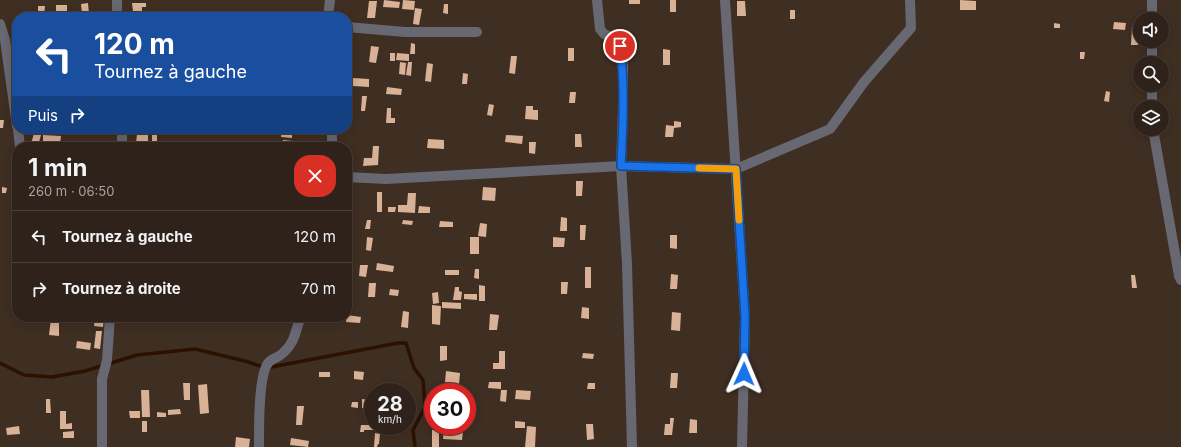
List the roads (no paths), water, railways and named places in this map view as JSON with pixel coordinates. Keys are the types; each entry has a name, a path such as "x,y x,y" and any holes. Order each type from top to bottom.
{"street":[{"path":"117,0 117,12"},
{"path":"329,12 330,0"},
{"path":"597,0 600,29 604,34 613,38 620,46 623,66 624,108 621,166 627,264 632,447"},
{"path":"725,0 745,317 742,447"},
{"path":"352,177 386,179 621,166 736,169 830,129 864,82 911,28 910,0"},
{"path":"1152,0 1152,12"},
{"path":"0,24 5,40 12,90"},
{"path":"352,27 405,32 477,32"},
{"path":"1154,136 1179,276 1181,280"},
{"path":"102,447 102,379 107,360 110,322"},
{"path":"258,447 260,392 264,373 268,362 284,353 294,339 299,322"}],"waterway":[{"path":"0,363 24,375 52,377 85,371 137,355 195,349 245,361 266,368 398,343 406,343 414,368 423,380 425,407 413,430 415,447"}]}
